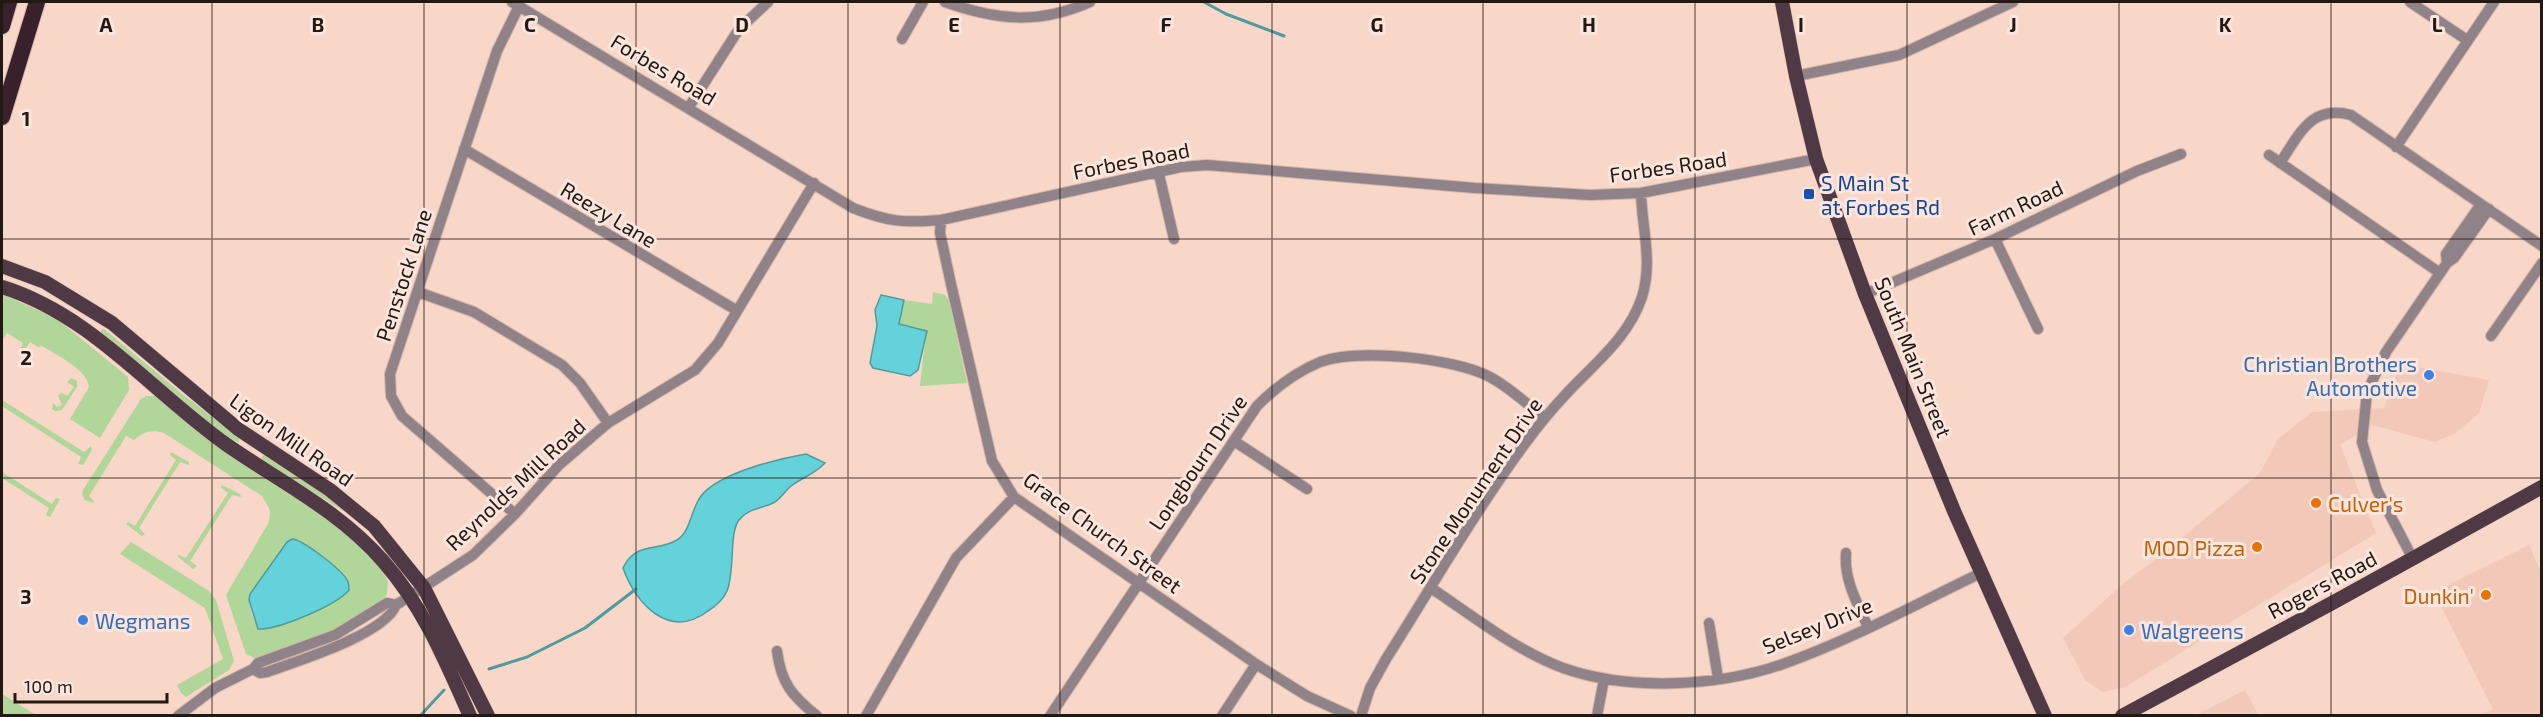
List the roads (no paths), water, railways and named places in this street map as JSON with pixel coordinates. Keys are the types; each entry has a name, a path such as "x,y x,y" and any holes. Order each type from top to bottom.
{"highway":[{"path":"2,26 8,2"},
{"path":"2,117 36,2"}],"main road":[{"name":"South Main Street","path":"1782,2 1796,76 1816,159 1865,294 1981,573 2045,716"},
{"name":"Ligon Mill Road","path":"2,266 45,282 112,324 238,429 358,512 389,541 488,716"},
{"name":"Ligon Mill Road","path":"2,287 54,309 82,326 227,444 315,501 356,534 417,592 430,629 470,716"},
{"name":"Rogers Road","path":"2122,716 2541,487"}],"street":[{"path":"689,107 739,29 768,2"},
{"path":"902,39 923,2"},
{"path":"945,2 978,14 1014,19 1050,16 1090,2"},
{"path":"1796,76 1899,55 2013,2"},
{"path":"2410,2 2467,40"},
{"path":"2396,147 2494,2"},
{"name":"Forbes Road","path":"515,4 853,208 881,219 906,223 941,220 1158,171 1207,165 1590,195 1641,194 1816,159"},
{"name":"Penstock Lane","path":"515,4 497,51 390,374 391,396 402,416 515,514"},
{"path":"2280,163 2307,123 2318,116 2340,112 2351,116 2541,246"},
{"name":"Reezy Lane","path":"464,149 736,310"},
{"name":"Farm Road","path":"1865,294 1995,239 2137,171 2181,154"},
{"path":"2269,155 2443,268"},
{"path":"1158,171 1174,239"},
{"name":"Reynolds Mill Road","path":"178,716 215,688 253,669 260,673 267,672 325,652 371,628 392,613 396,605 472,555 515,514 559,465 608,423 695,370 718,343 814,183"},
{"name":"Stone Monument Drive","path":"1360,716 1386,659 1523,446 1545,418 1618,340 1632,320 1642,297 1646,274 1647,243 1641,194"},
{"path":"2413,559 2377,490 2362,442 2367,392 2386,352 2443,268 2446,254 2485,207"},
{"name":"Grace Church Street","path":"941,220 940,233 992,461 1000,478 1014,497 1256,664 1307,696 1351,716"},
{"path":"1995,239 2038,329"},
{"path":"2491,336 2541,263"},
{"path":"418,292 474,312 562,365 580,383 608,423"},
{"name":"Longbourn Drive","path":"1050,716 1257,406 1274,390 1302,370 1323,361 1348,357 1441,360 1492,377 1545,418"},
{"path":"1234,441 1307,489"},
{"path":"866,716 956,558 1014,497"},
{"path":"1846,553 1845,570 1849,585 1868,627"},
{"name":"Selsey Drive","path":"1431,588 1509,640 1534,655 1563,668 1604,679 1641,683 1686,683 1780,665 1868,627 1981,573"},
{"path":"1708,623 1718,678"},
{"path":"777,651 779,672 787,687 817,716"},
{"path":"1222,716 1256,664"},
{"path":"1597,716 1604,679"}],"water":[{"path":"881,295 904,300 899,324 927,331 918,370 910,376 873,368 870,363 877,326 875,310"},
{"path":"806,454 825,463 791,486 775,502 751,511 739,520 734,533 729,583 719,602 694,619 681,622 668,620 646,606 636,594 623,568 634,554 641,550 669,544 682,536 701,496 721,480 765,463"},
{"path":"292,539 312,549 338,569 348,581 349,590 333,603 306,616 258,629 249,600 250,594 287,542"}],"waterway":[{"path":"1204,2 1226,14 1284,36"},
{"path":"489,669 527,657 585,628 636,589"},
{"path":"420,716 444,690"}],"place":[{"name":"S Main St at Forbes Rd","path":"1809,194"},
{"name":"Christian Brothers Automotive","path":"2429,375"},
{"name":"Culver's","path":"2316,503"},
{"name":"MOD Pizza","path":"2257,547"},
{"name":"Dunkin'","path":"2486,595"},
{"name":"Wegmans","path":"83,620"},
{"name":"Walgreens","path":"2129,630"}]}
